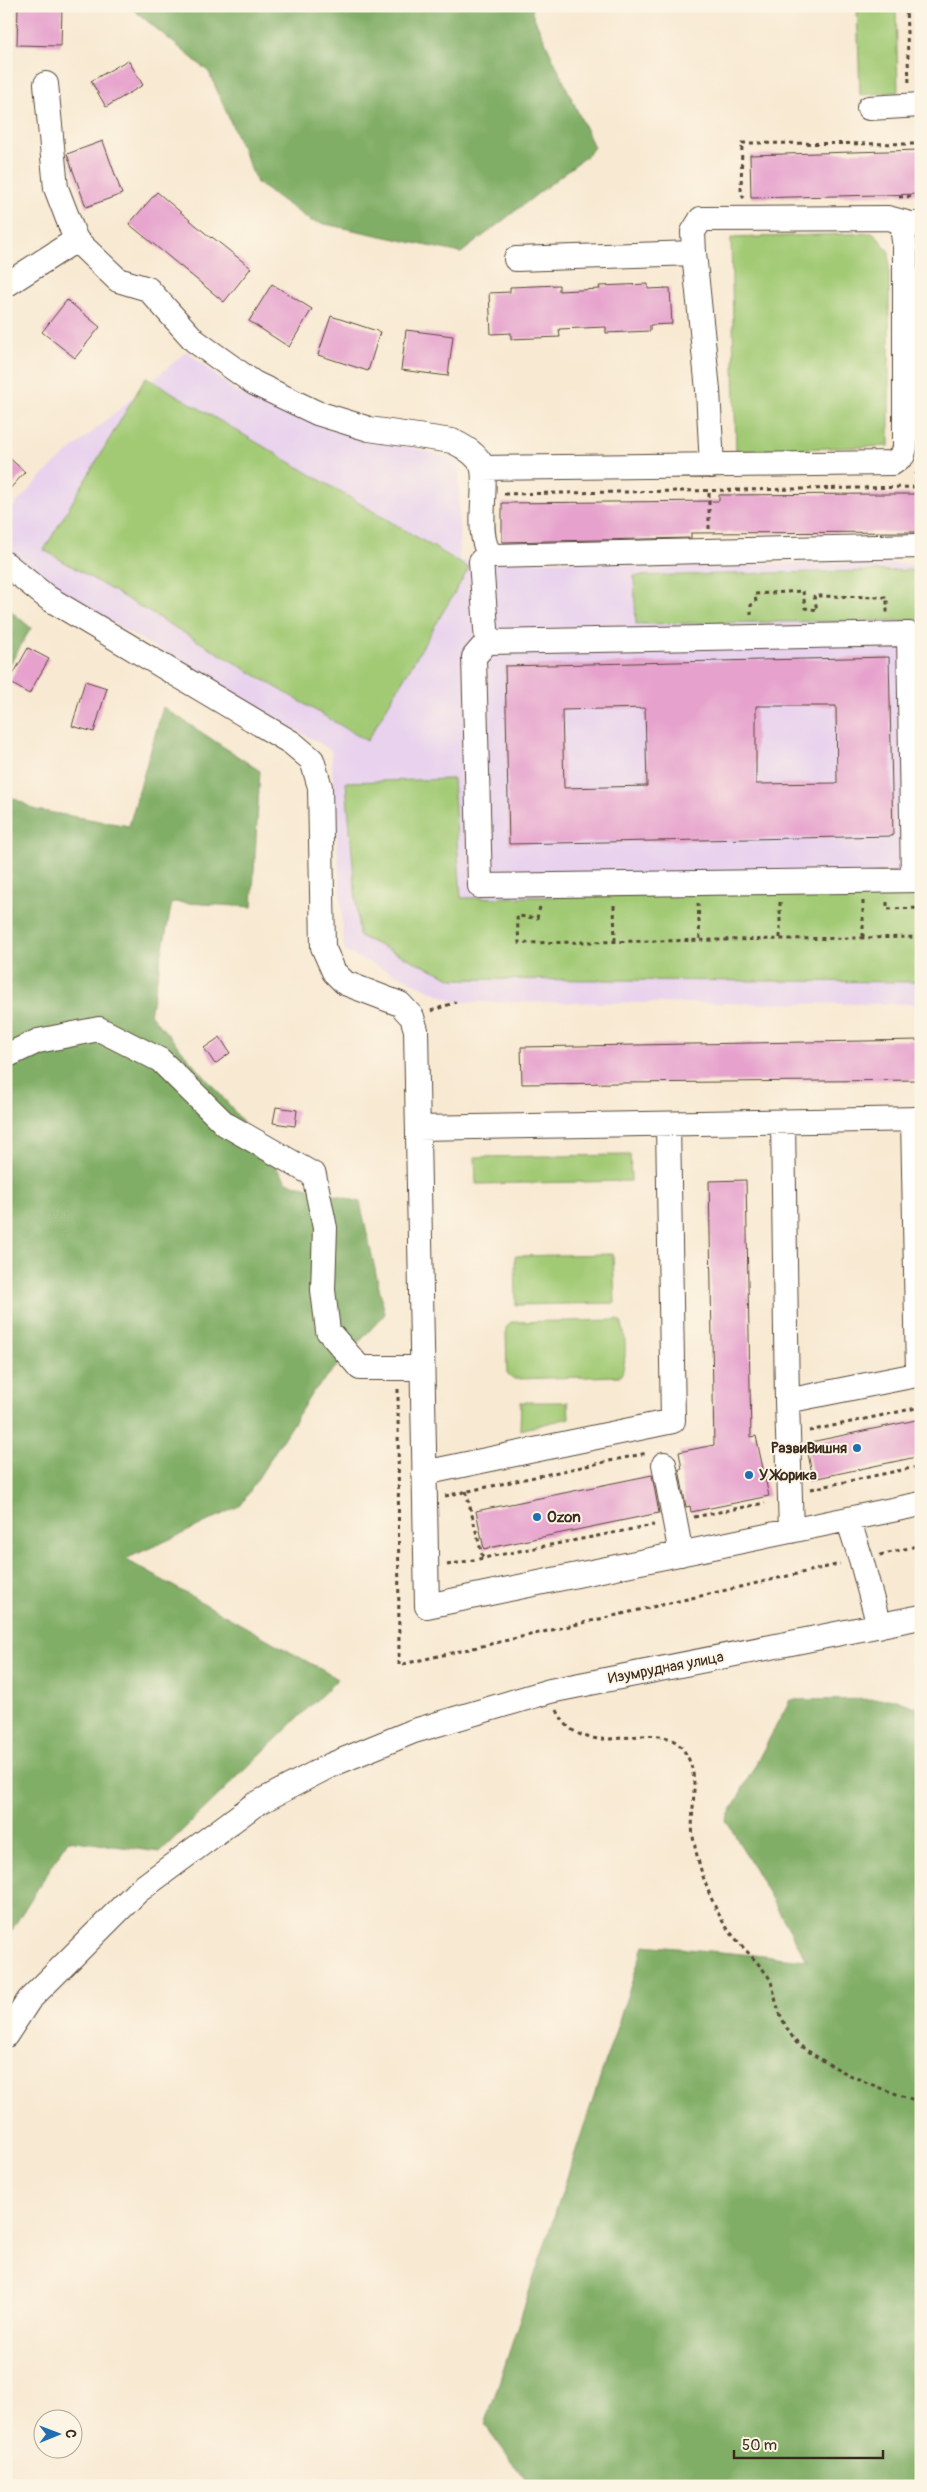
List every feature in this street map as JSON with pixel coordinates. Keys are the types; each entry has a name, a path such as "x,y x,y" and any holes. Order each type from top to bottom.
{"street":[{"path":"46,84 56,188 76,240 118,280 148,289 194,341 254,383 317,413 360,426 426,439 452,441 475,456 483,468 484,545 489,553 486,642 474,657 480,886 917,880 909,634 486,642"},
{"path":"868,108 917,97"},
{"path":"712,466 708,390 693,232 701,219 888,218 916,224"},
{"path":"483,468 887,464 900,459 904,447 905,247 903,234 916,224"},
{"path":"6,284 76,240"},
{"path":"516,259 694,253"},
{"path":"489,559 921,546"},
{"path":"6,564 48,598 292,743 312,760 320,786 323,947 334,972 345,983 400,1004 412,1017 416,1030 427,1606 921,1504"},
{"path":"6,1056 38,1042 99,1029 160,1060 225,1124 314,1175 326,1228 323,1290 328,1331 360,1368 422,1368"},
{"path":"418,1128 917,1119 919,1374 787,1401"},
{"path":"783,1122 787,1401 792,1531"},
{"path":"424,1473 674,1421 668,1124"},
{"path":"658,1458 681,1554"},
{"path":"848,1519 880,1626"},
{"name":"Изумрудная улица","path":"6,2035 29,2000 138,1891 254,1805 331,1765 414,1731 550,1691 921,1617"}],"path":[{"path":"906,6 909,84 917,97"},
{"path":"746,201 741,194 742,142 921,144"},
{"path":"892,197 921,196"},
{"path":"709,490 709,535"},
{"path":"751,605 756,602 755,594 803,591 806,608 817,610 814,596 887,597 887,616"},
{"path":"541,903 537,918 518,916 519,943 921,937"},
{"path":"808,1431 921,1407"},
{"path":"436,1497 658,1458"},
{"path":"808,1490 921,1466"},
{"path":"466,1491 483,1559"},
{"path":"438,1564 451,1566 765,1503"},
{"path":"399,1665 921,1545"},
{"path":"550,1691 559,1714 572,1731 598,1740 662,1737 674,1740 682,1748 692,1768 695,1782 692,1828 694,1842 706,1882 723,1922 769,1978 778,2009 796,2042 836,2070 921,2102"}],"shaded area":[{"path":"187,351 235,391 330,429 459,459 459,561 921,564 921,1004 456,1002 344,951 331,750 54,589 6,550 6,514 49,469"}],"green space":[{"path":"129,6 532,6 532,13 594,147 589,154 461,253 311,221 257,183 209,72"},
{"path":"857,6 896,6 898,92 860,95"},
{"path":"874,233 889,252 889,446 736,451 731,238"},
{"path":"146,377 469,568 367,741 44,550"},
{"path":"917,570 918,620 636,624 634,576"},
{"path":"6,607 31,628 6,671"},
{"path":"163,707 260,771 252,907 172,902 150,1014 231,1107 287,1182 360,1202 385,1314 312,1393 241,1505 125,1559 338,1679 160,1852 68,1840 14,1926 6,1944 6,794 36,810 129,826"},
{"path":"453,779 461,898 921,891 921,982 453,979 359,936 346,782"},
{"path":"630,1155 631,1181 476,1184 475,1157"},
{"path":"613,1254 615,1303 516,1305 515,1256"},
{"path":"619,1320 622,1324 625,1339 624,1365 620,1376 514,1379 507,1373 506,1328 511,1322"},
{"path":"521,1402 568,1402 569,1418 520,1430"},
{"path":"894,1699 921,1709 921,2486 530,2486 485,2425 644,1945 807,1960 726,1820 790,1700"}],"building":[{"path":"18,6 62,7 61,46 17,45"},
{"path":"128,60 143,85 106,107 91,81"},
{"path":"103,141 122,194 86,207 67,154"},
{"path":"921,150 921,194 751,198 750,155"},
{"path":"157,192 211,238 251,268 224,302 129,224"},
{"path":"272,284 312,309 289,347 249,321"},
{"path":"648,284 648,289 670,288 672,324 650,325 650,331 606,333 606,327 559,329 560,337 511,339 511,333 491,334 489,293 510,292 510,287 559,285 559,291 600,289 599,286"},
{"path":"67,300 100,327 75,358 42,332"},
{"path":"331,316 380,332 368,371 318,355"},
{"path":"406,330 453,336 448,376 401,370"},
{"path":"6,455 25,472 6,493"},
{"path":"921,494 921,532 691,533 691,538 502,542 502,503 719,501 719,495"},
{"path":"28,648 49,659 29,694 9,682"},
{"path":"889,657 893,836 509,844 505,666","holes":["756,706 836,706 837,783 756,784","645,708 647,786 564,788 562,710"]},
{"path":"85,681 107,688 94,732 72,726"},
{"path":"220,1037 230,1053 215,1064 204,1048"},
{"path":"921,1040 921,1080 522,1084 521,1047"},
{"path":"276,1107 297,1110 295,1126 273,1123"},
{"path":"746,1180 751,1437 756,1436 769,1496 691,1512 690,1506 686,1507 679,1469 682,1469 679,1452 714,1445 709,1181"},
{"path":"921,1419 921,1456 813,1479 806,1443"},
{"path":"652,1475 659,1513 484,1549 476,1511"}],"place":[{"name":"РазвиВишня","path":"857,1448"},
{"name":"У Жорика","path":"749,1475"},
{"name":"Ozon","path":"537,1517"}]}
